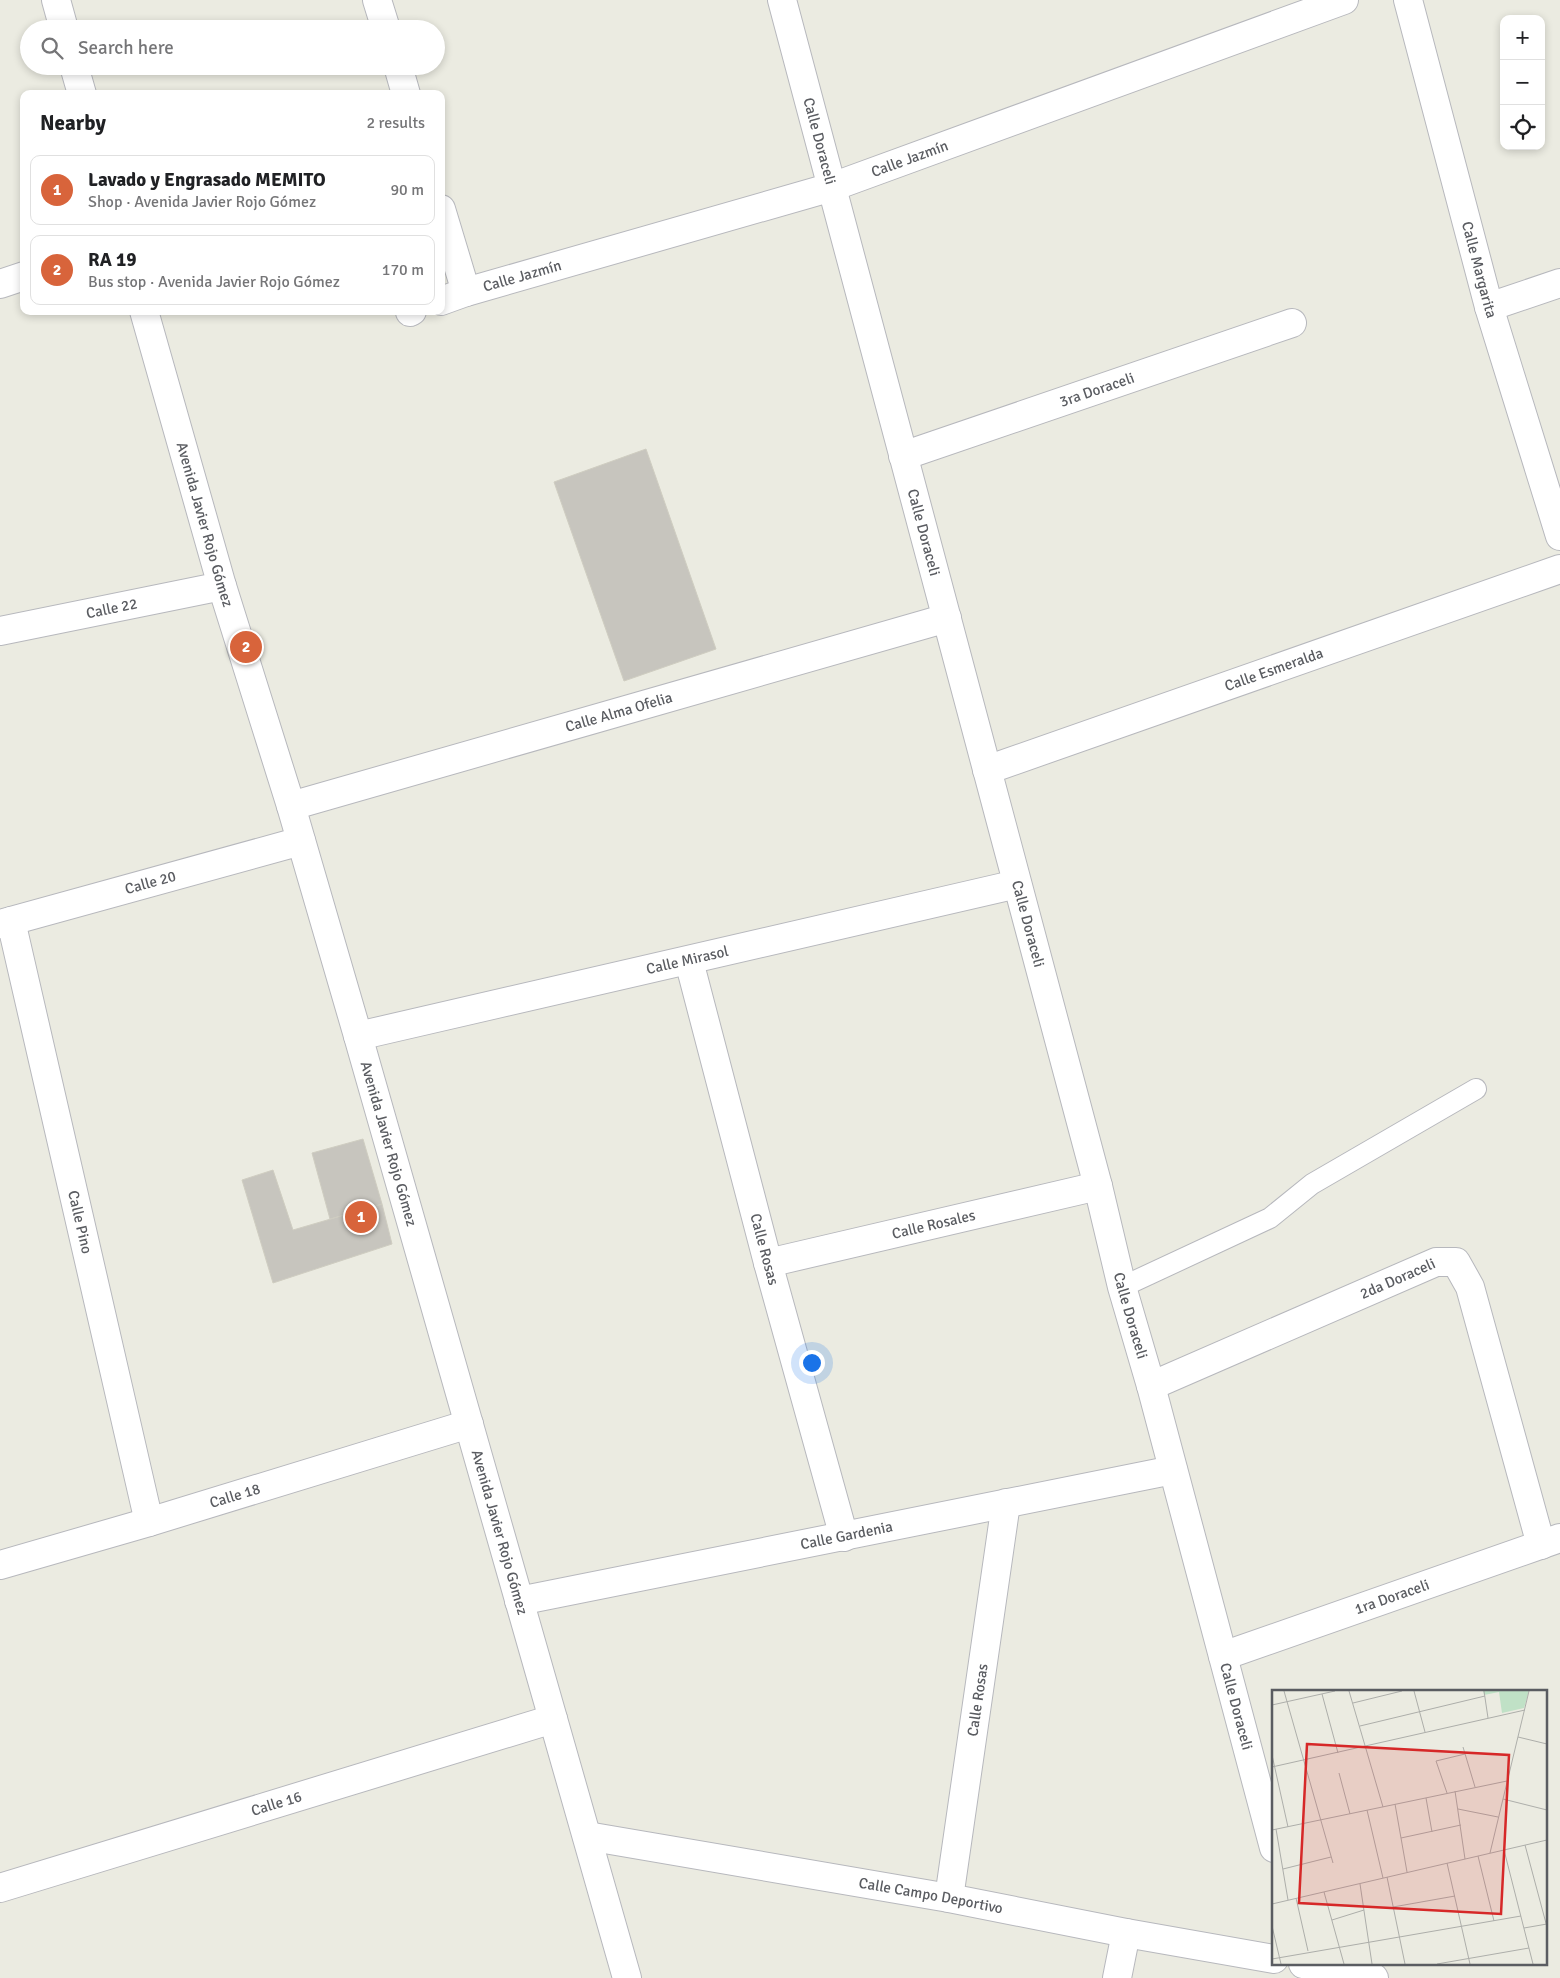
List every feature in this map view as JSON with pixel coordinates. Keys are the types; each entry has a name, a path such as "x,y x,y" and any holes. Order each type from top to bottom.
{"street":[{"path":"56,0 62,20"},
{"path":"377,0 383,20"},
{"name":"Calle Doraceli","path":"782,0 1098,1186 1122,1286 1151,1386 1272,1840"},
{"name":"Calle Jazmín","path":"445,300 832,187 1344,0"},
{"name":"Calle Margarita","path":"1408,0 1489,307 1560,536"},
{"path":"77,75 81,90"},
{"path":"401,75 405,90"},
{"path":"445,222 466,292"},
{"path":"0,284 20,277"},
{"path":"1489,307 1560,283"},
{"name":"Avenida Javier Rojo Gómez","path":"145,315 222,586 291,806 358,1036 587,1836 625,1977"},
{"name":"3ra Doraceli","path":"903,456 1292,323"},
{"name":"Calle Esmeralda","path":"987,770 1560,569"},
{"name":"Calle 22","path":"0,631 222,586"},
{"name":"Calle Alma Ofelia","path":"291,806 947,618"},
{"name":"Calle 20","path":"5,922 301,841"},
{"name":"Calle Mirasol","path":"358,1036 1017,884"},
{"name":"Calle Pino","path":"5,922 149,1522"},
{"name":"Calle Rosas","path":"689,961 768,1263 844,1537"},
{"name":"Calle Rosales","path":"768,1263 1098,1186"},
{"name":"2da Doraceli","path":"1151,1386 1436,1262 1456,1262 1470,1287 1551,1542"},
{"name":"Calle 18","path":"0,1565 149,1522 469,1424"},
{"name":"Calle Gardenia","path":"520,1601 1173,1470"},
{"name":"Calle Rosas","path":"949,1898 1006,1503"},
{"name":"1ra Doraceli","path":"1223,1656 1551,1542"},
{"name":"Calle 16","path":"0,1888 553,1719"},
{"name":"Calle Campo Deportivo","path":"587,1836 949,1898 1126,1933 1272,1959"},
{"path":"1117,1978 1126,1933"},
{"path":"1314,1966 1374,1978"}],"lane":[{"path":"1122,1286 1270,1218 1312,1184 1476,1089"}],"building":[{"path":"646,449 716,649 624,681 554,482"},
{"path":"363,1139 382,1204 330,1219 312,1153"},
{"path":"273,1170 293,1230 382,1204 392,1244 273,1283 242,1180"}],"place":[{"name":"RA 19","path":"246,647"},
{"name":"Lavado y Engrasado MEMITO","path":"361,1217"}]}
